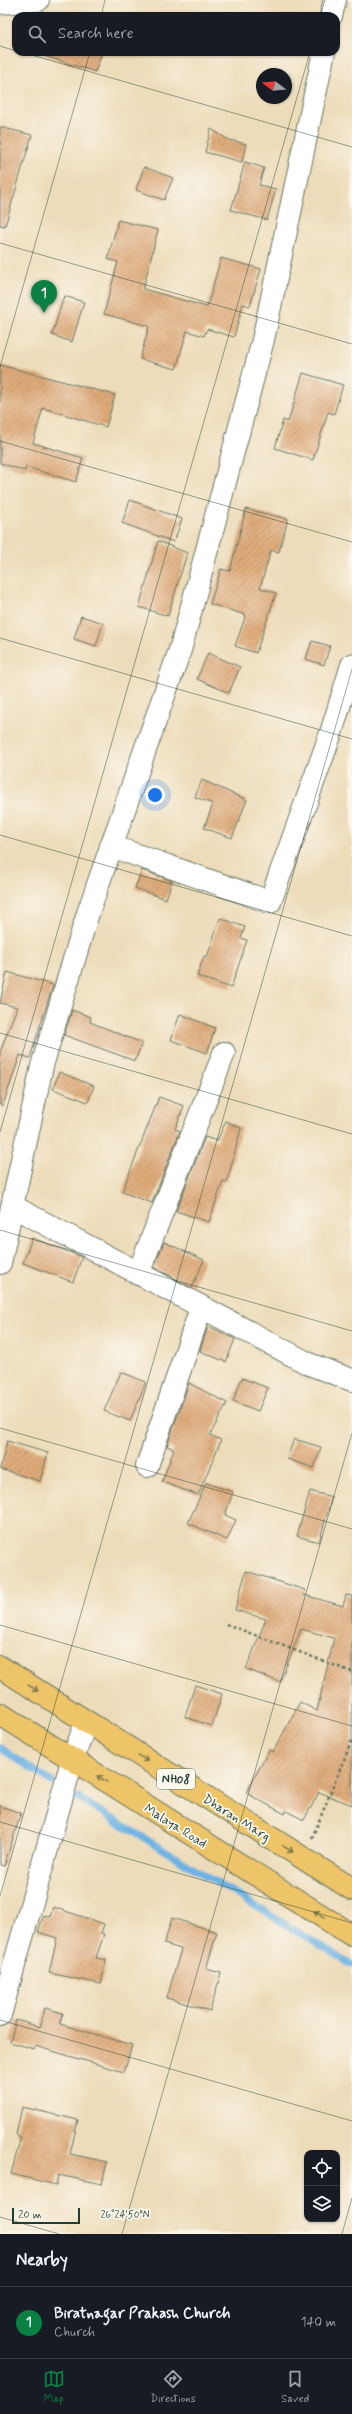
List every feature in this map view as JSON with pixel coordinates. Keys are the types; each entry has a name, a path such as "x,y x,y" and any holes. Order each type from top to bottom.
{"main road":[{"name":"Dharan Marg","path":"0,1667 352,1889"},
{"name":"Malaya Road","path":"0,1714 72,1761 352,1935"}],"street":[{"path":"0,3 38,0"},
{"path":"332,12 335,0"},
{"path":"0,1263 42,1066 88,913 181,646 263,340 323,56"},
{"path":"111,846 270,902 331,733 352,665"},
{"path":"138,1274 224,1053"},
{"path":"12,1206 201,1308 309,1364 352,1380"},
{"path":"147,1466 201,1308"},
{"path":"0,2015 72,1761 86,1722"}],"path":[{"path":"226,1624 352,1672"},
{"path":"304,1859 352,1740"}],"building":[{"path":"45,56 101,56 95,72"},
{"path":"0,127 32,135 5,226 0,225"},
{"path":"211,129 229,140 246,144 242,162 205,152"},
{"path":"245,162 264,168 259,185 276,189 267,220 231,210"},
{"path":"144,167 173,178 164,200 136,190"},
{"path":"118,220 158,230 143,289 207,307 221,258 261,269 250,306 243,304 234,337 207,329 204,336 187,331 176,369 140,359 149,326 104,314 118,262 108,259"},
{"path":"64,296 84,302 72,342 52,335"},
{"path":"0,365 115,395 106,427 43,408 33,443 83,458 76,482 26,467 25,471 0,463"},
{"path":"303,373 343,385 334,414 328,412 313,460 275,448 283,420 288,422"},
{"path":"130,500 182,519 174,542 122,523"},
{"path":"246,509 288,519 279,552 271,550 260,588 276,593 256,653 235,646 246,615 210,604 221,569 230,571"},
{"path":"158,541 187,553 168,616 139,607"},
{"path":"81,616 103,623 96,646 74,639"},
{"path":"312,641 330,646 324,665 306,659"},
{"path":"208,653 240,667 229,693 197,679"},
{"path":"202,780 247,800 232,838 204,828 213,804 195,797"},
{"path":"142,870 172,881 166,899 135,888"},
{"path":"220,918 245,927 241,938 247,940 231,988 197,976 204,956 207,957"},
{"path":"7,972 53,985 30,1058 20,1055 3,1105 0,1105 0,1052 17,1007 0,1003"},
{"path":"72,1010 91,1017 90,1022 142,1043 135,1061 64,1035"},
{"path":"180,1014 215,1028 207,1053 171,1040"},
{"path":"59,1072 94,1086 88,1102 53,1089"},
{"path":"159,1097 184,1106 175,1129 180,1131 152,1203 122,1192"},
{"path":"226,1121 241,1128 227,1182 223,1181 209,1222 176,1211 205,1137 217,1141"},
{"path":"32,1238 82,1257 73,1282 23,1263"},
{"path":"164,1242 204,1260 192,1288 154,1267"},
{"path":"208,1326 235,1339 226,1362 200,1351"},
{"path":"121,1372 146,1382 130,1421 104,1411"},
{"path":"242,1378 268,1388 258,1411 233,1401"},
{"path":"189,1383 227,1403 210,1435 221,1440 198,1495 162,1482 174,1449 167,1446"},
{"path":"294,1439 321,1447 314,1468 287,1459"},
{"path":"7,1441 48,1453 40,1481 0,1469"},
{"path":"206,1483 233,1492 225,1515 236,1520 227,1540 188,1523"},
{"path":"310,1491 332,1497 319,1542 297,1536"},
{"path":"246,1571 305,1590 304,1595 343,1606 346,1595 352,1596 352,1805 319,1792 304,1820 286,1811 285,1814 246,1793 269,1750 273,1752 300,1702 317,1711 334,1638 301,1629 280,1682 246,1669 266,1619 235,1610"},
{"path":"195,1685 222,1694 212,1726 185,1717"},
{"path":"0,1806 21,1813 4,1866 0,1865"},
{"path":"53,1907 104,1924 101,1933 104,1934 96,1958 106,1960 101,1984 49,1973 57,1938 38,1932 44,1915 50,1917"},
{"path":"172,1918 217,1932 206,1969 221,1973 210,2011 167,1998 181,1949 164,1944"},
{"path":"45,2008 63,2013 60,2024 132,2045 124,2072 35,2046 34,2049 10,2042 16,2020 40,2027"},
{"path":"22,2107 78,2120 70,2154 107,2162 102,2184 58,2175 56,2185 11,2174 21,2137 16,2135"}],"waterway":[{"path":"0,1748 52,1782"},
{"path":"77,1797 352,1965"}],"place":[{"name":"Biratnagar Prakash Church","path":"44,313"}]}
